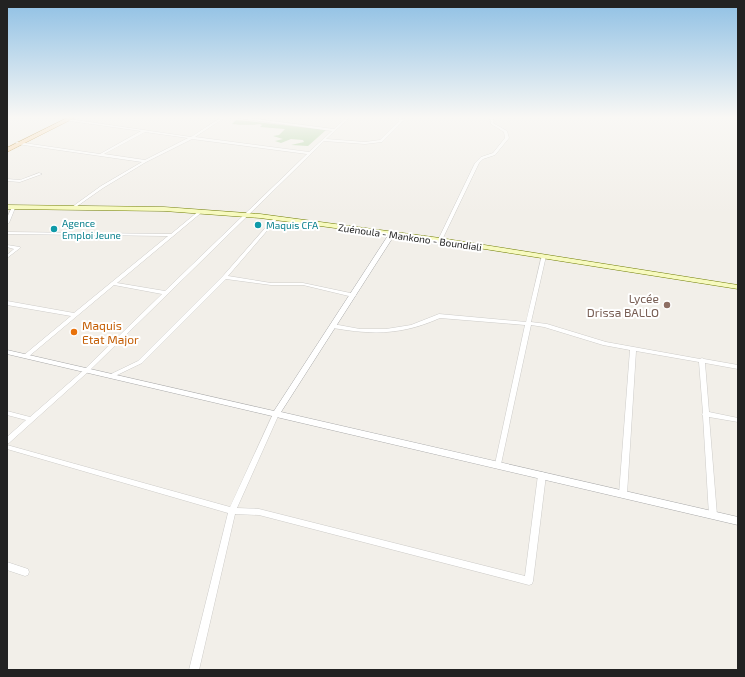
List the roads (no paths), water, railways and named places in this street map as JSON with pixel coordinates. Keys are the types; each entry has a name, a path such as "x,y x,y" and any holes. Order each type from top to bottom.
{"main road":[{"name":"Zuénoula - Mankono - Boundiali","path":"10,208 164,209 276,218 440,240 738,287"}],"street":[{"path":"68,150 145,161"},
{"path":"101,154 109,150"},
{"path":"73,208 102,187 145,161 168,150"},
{"path":"283,150 310,153"},
{"path":"7,442 87,370 244,215 313,150"},
{"path":"440,240 477,163 482,158 494,154 498,150"},
{"path":"7,180 20,181 40,174"},
{"path":"7,223 10,208"},
{"path":"26,356 202,211"},
{"path":"113,375 140,362 146,357 225,277 276,218"},
{"path":"7,233 171,235"},
{"path":"194,670 232,511 276,414 392,234"},
{"path":"7,246 18,248 7,257"},
{"path":"498,464 544,256"},
{"path":"225,277 263,284 303,284 353,295"},
{"path":"114,284 165,293"},
{"path":"7,303 74,316"},
{"path":"332,326 356,331 395,331 432,320 439,316 545,326 589,339 633,349 738,367"},
{"path":"623,494 633,349"},
{"path":"7,352 498,464 738,521"},
{"path":"702,360 713,515"},
{"path":"7,413 31,419"},
{"path":"705,414 738,420"},
{"path":"7,447 232,511 259,512 529,581 542,475"},
{"path":"7,566 26,572"}],"place":[{"name":"Maquis CFA","path":"258,225"},
{"name":"Agence Emploi Jeune","path":"54,229"},
{"name":"Lycée Drissa BALLO","path":"667,305"},
{"name":"Maquis Etat Major","path":"74,332"}]}
